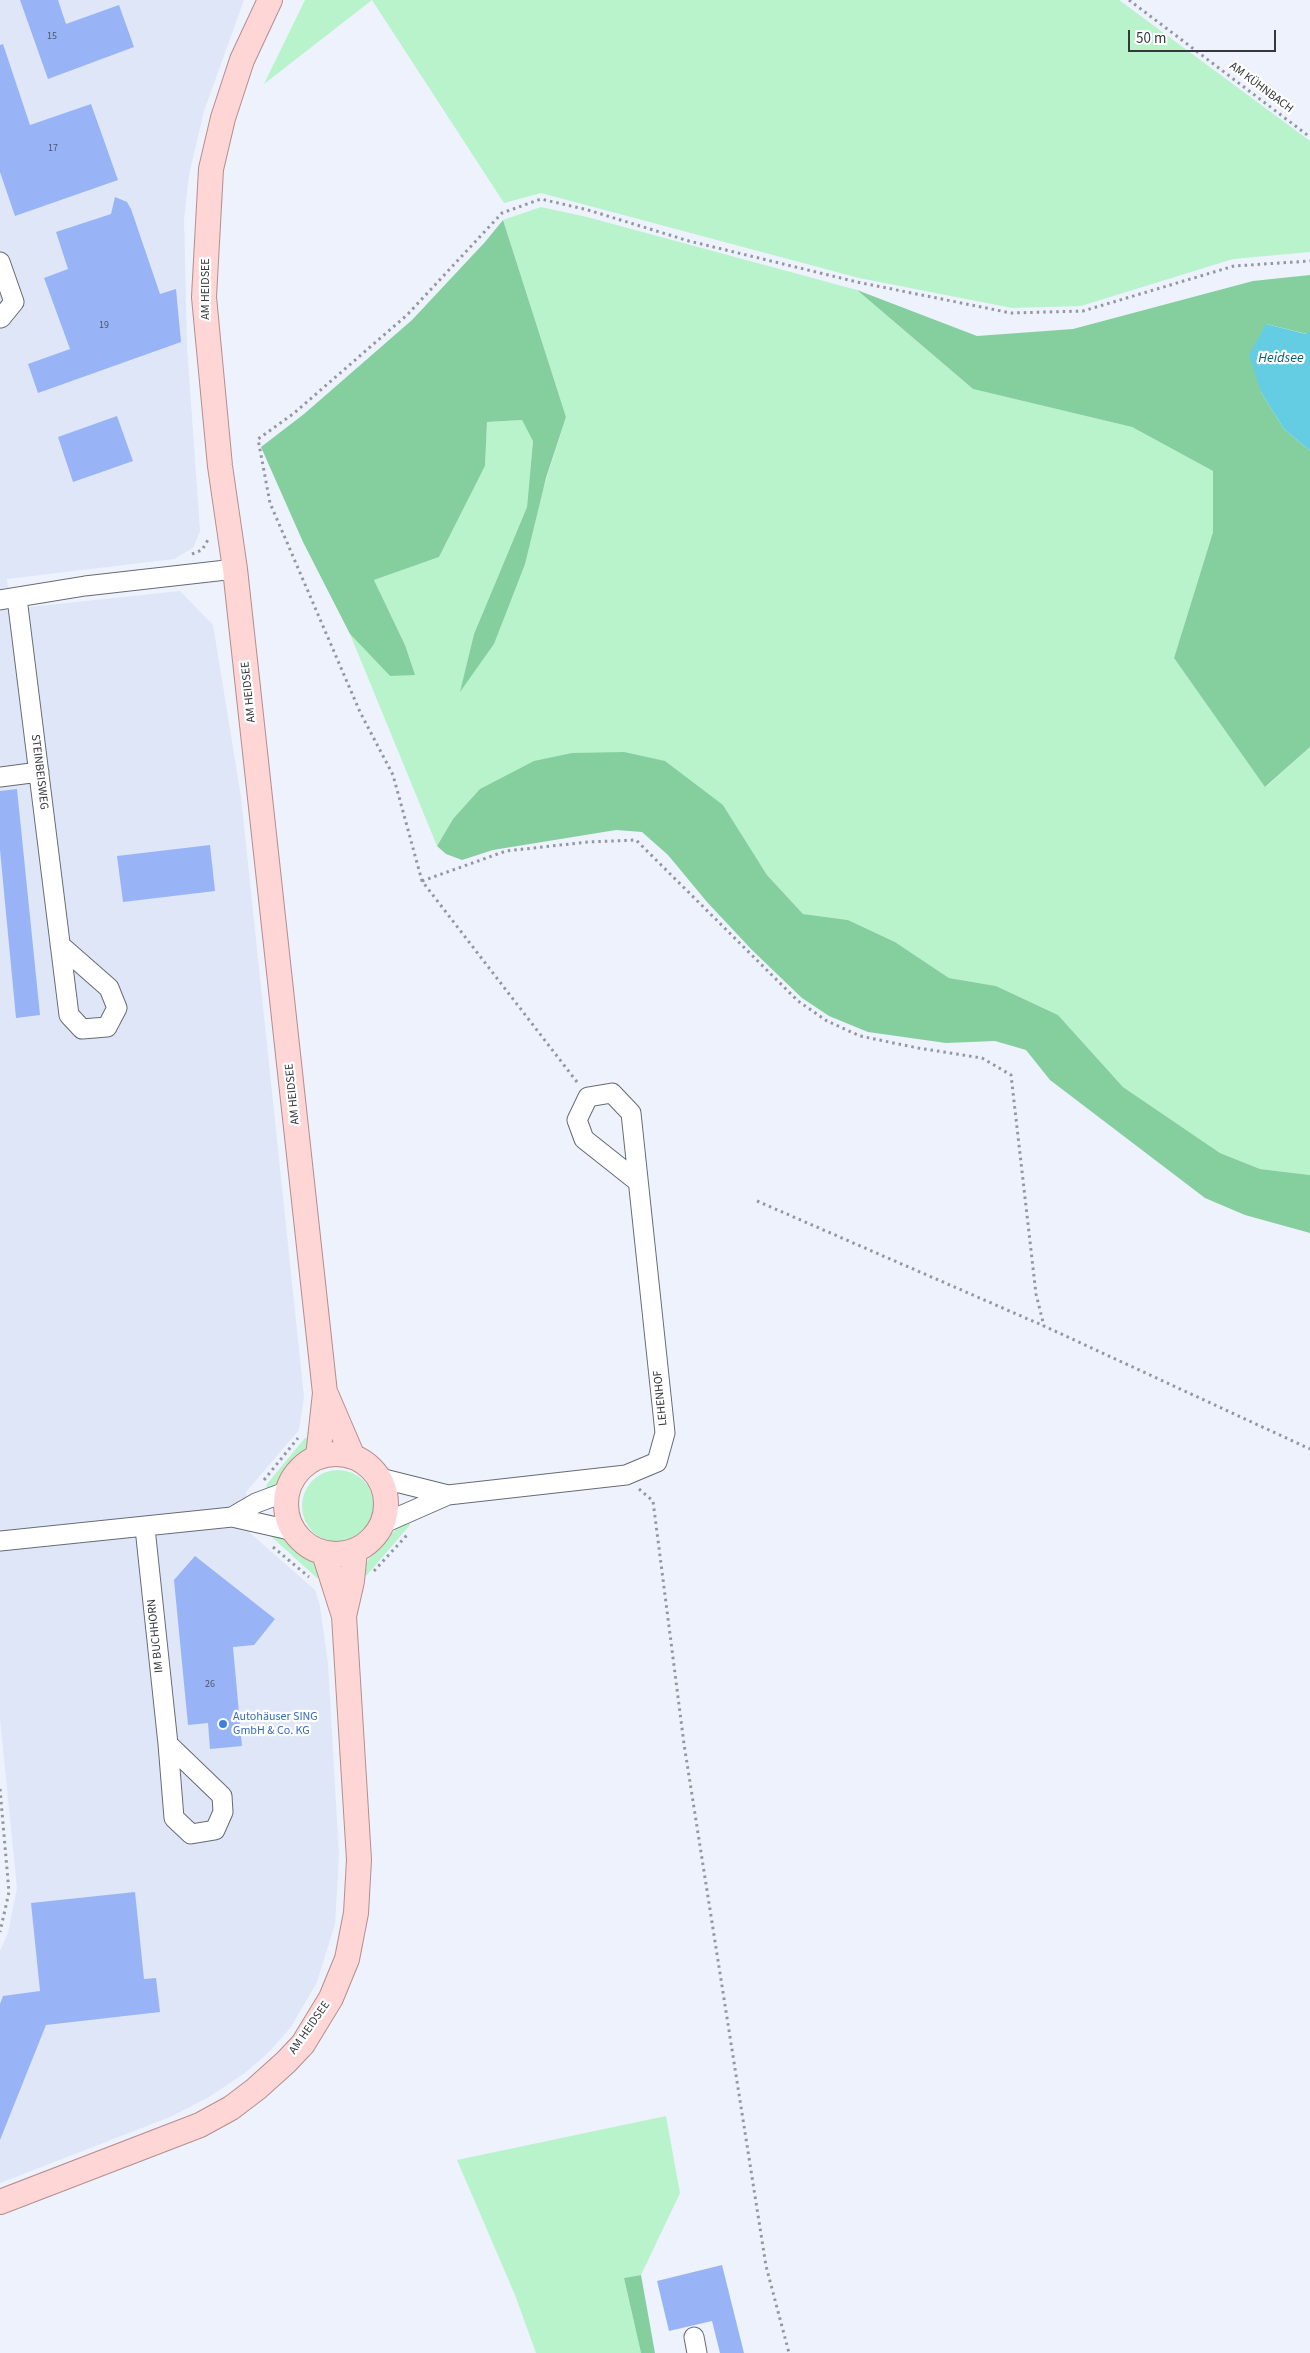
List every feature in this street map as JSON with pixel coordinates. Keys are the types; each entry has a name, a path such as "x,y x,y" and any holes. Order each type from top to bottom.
{"main road":[{"name":"AM HEIDSEE","path":"270,0 242,60 223,118 211,169 206,226 204,297 208,358 220,466 235,569 325,1393 318,1457"},
{"name":"AM HEIDSEE","path":"325,1393 352,1457"},
{"path":"334,1454 352,1457 368,1466 380,1478 387,1500 382,1524 372,1540 356,1550 336,1554 324,1553 307,1544 294,1531 286,1508 288,1491 294,1476 304,1465 318,1457 334,1454"},
{"name":"AM HEIDSEE","path":"0,2202 200,2125 231,2108 256,2089 303,2044 331,1998 347,1959 356,1912 359,1860 344,1616 356,1550"},
{"name":"AM HEIDSEE","path":"324,1553 344,1616"}],"street":[{"path":"0,262 14,302 1,318"},
{"name":"STEINBEISWEG","path":"60,945 39,772 9,599 85,586 235,569"},
{"path":"0,777 39,772"},
{"name":"LEHENHOF","path":"382,1524 448,1495 626,1475 657,1462 665,1433 631,1113 612,1092 588,1096"},
{"path":"588,1096 577,1120 584,1139 637,1181"},
{"name":"LEHENHOF","path":"380,1478 448,1495"},
{"path":"232,1517 256,1503 288,1491"},
{"path":"0,1542 145,1528 232,1517 294,1531"},
{"name":"IM BUCHHORN","path":"145,1528 168,1744"}],"path":[{"name":"AM KÜHNBACH","path":"1129,0 1310,136"},
{"path":"588,1096 422,881 394,775 360,712 270,503 258,440 293,414 407,315 502,213 541,199 588,210 690,241 838,278 1011,313 1083,311 1234,266 1310,261"},
{"path":"422,881 506,851 588,842 636,840 798,1001 827,1021 860,1036 918,1048 982,1058 1011,1075 1036,1294 1044,1326"},
{"path":"757,1201 1044,1326 1310,1449"},
{"path":"633,1489 640,1489 653,1501 684,1744 766,2266 789,2353"},
{"path":"374,1572 414,1528"},
{"path":"267,1542 311,1579"},
{"path":"0,1789 9,1892 0,1932"}],"shaded area":[{"path":"0,0 244,0 204,111 189,175 184,220 187,346 200,531 193,548 174,559 7,579 11,609 180,591 213,625 241,797 304,1397 299,1430 246,1492 250,1533 315,1590 320,1606 328,1664 339,1855 335,1924 317,1982 291,2027 270,2051 245,2073 209,2097 170,2117 0,2183 0,1951 8,1933 17,1888 0,1719"}],"green space":[{"path":"305,0 372,0 264,84"},
{"path":"372,0 1119,0 1310,141 1310,252 1233,259 1081,306 1012,308 859,278 541,193 504,203"},
{"path":"541,207 587,217 857,290 973,389 1132,427 1213,471 1213,532 1174,658 1266,787 1310,747 1310,1175 1260,1169 1220,1153 1123,1087 1058,1015 996,986 949,978 895,942 848,920 803,914 767,875 723,805 453,819 437,846 350,634 390,676 405,645 374,580 439,557 485,466 487,422 522,420 533,440 527,507 474,634 461,690 494,644 566,417 503,220"},
{"path":"503,220 566,417 546,478 525,564 494,644 460,692 474,634 527,507 533,441 522,420 487,422 485,466 439,557 374,580 405,645 415,675 390,676 350,634 303,542 261,447 304,414 412,320"},
{"path":"1310,275 1310,331 1307,334 1266,324 1261,392 1284,429 1310,451 1310,747 1265,787 1174,658 1213,532 1213,471 1132,427 973,389 857,290 977,336 1073,329 1253,281"},
{"path":"624,752 665,761 723,805 767,875 803,914 848,920 895,942 949,978 996,986 1058,1015 1123,1087 1220,1153 1260,1169 1310,1175 1310,1233 1245,1215 1205,1198 1050,1080 1026,1050 995,1041 946,1043 868,1032 829,1016 802,998 752,950 707,902 668,855 642,832 616,830 493,850 462,860 446,854 437,846 453,819 480,789 534,761 572,753"},
{"path":"305,1438 312,1438 305,1456 292,1468 284,1480 265,1493 267,1484"},
{"path":"338,1470 358,1476 368,1486 374,1506 368,1526 358,1536 338,1542 318,1536 308,1526 302,1506 308,1486 318,1476"},
{"path":"409,1521 410,1525 367,1575 361,1576 368,1560 398,1527"},
{"path":"264,1530 291,1541 310,1558 323,1578 317,1578"},
{"path":"666,2116 680,2193 641,2275 624,2278 641,2353 536,2353 515,2295 457,2160"},
{"path":"641,2275 655,2353 641,2353 624,2278"}],"water":[{"name":"Heidsee","path":"1266,324 1306,334 1310,331 1310,451 1284,429 1261,392 1249,355"}],"building":[{"path":"20,0 58,0 66,24 119,5 134,47 48,79"},
{"path":"3,44 30,125 91,104 118,180 15,216 0,172 0,45"},
{"path":"115,197 127,202 131,209 160,294 176,289 181,342 38,393 28,364 70,349 44,278 68,269 56,232 111,214"},
{"path":"117,416 133,461 73,482 58,437"},
{"path":"17,789 40,1015 16,1018 0,850 0,791"},
{"path":"210,845 215,891 123,902 117,856"},
{"path":"195,1556 275,1619 254,1645 233,1647 242,1746 210,1749 208,1723 188,1725 174,1580"},
{"path":"135,1892 144,1979 156,1978 160,2012 46,2025 0,2140 0,2004 3,1996 40,1991 31,1903"},
{"path":"722,2265 744,2353 720,2353 712,2321 669,2331 657,2281"}],"place":[{"name":"Autohäuser SING GmbH & Co. KG","path":"223,1724"}]}
